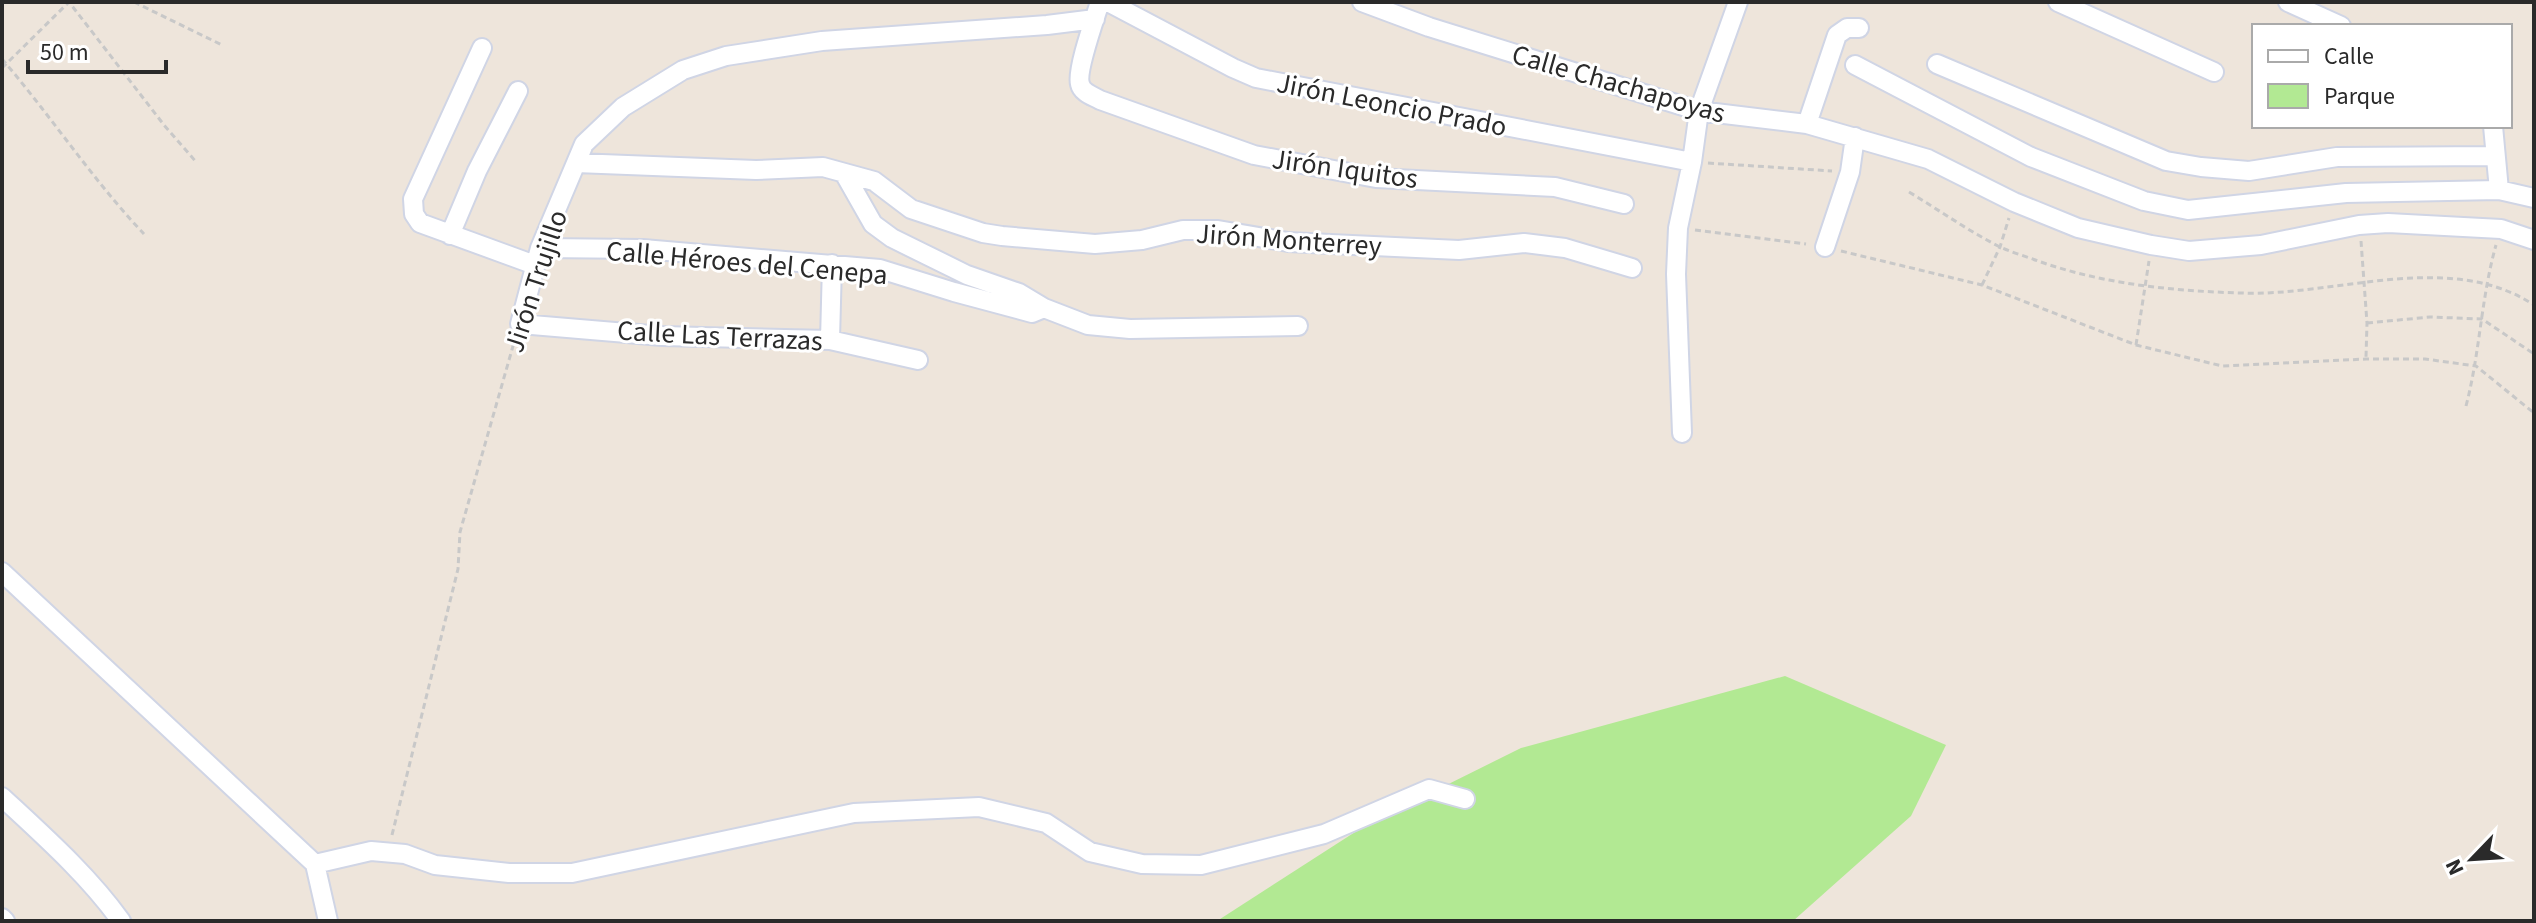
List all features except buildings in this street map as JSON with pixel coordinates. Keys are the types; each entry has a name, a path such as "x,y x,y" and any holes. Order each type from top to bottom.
{"street":[{"name":"Jirón Leoncio Prado","path":"1108,2 1256,78 1692,162"},
{"name":"Calle Chachapoyas","path":"1362,2 1429,27 1699,111 1807,124 1928,159 2014,202 2078,228 2151,245 2189,251 2261,245 2359,225 2420,223 2501,229 2534,240"},
{"path":"1682,433 1676,274 1678,228 1699,111 1738,2"},
{"path":"2058,2 2087,9 2214,72"},
{"path":"2288,2 2337,24"},
{"name":"Jirón Trujillo","path":"1080,85 1080,71 1098,10"},
{"name":"Jirón Trujillo","path":"520,324 537,256 584,144 623,107 683,70 726,56 822,41 1047,25 1098,10"},
{"path":"1807,124 1837,35 1847,28 1859,28"},
{"name":"Calle Héroes del Cenepa","path":"482,48 413,199 414,214 420,223 450,235 537,256 643,249 832,264 880,269 1032,313 1044,308"},
{"path":"1937,64 2166,161 2201,167 2249,171 2337,157 2494,156"},
{"path":"1855,65 2031,157 2144,201 2188,210 2346,193 2499,190 2534,198"},
{"name":"Jirón Iquitos","path":"1080,85 1086,93 1100,100 1254,155 1376,178 1555,187 1624,204"},
{"path":"450,235 477,171 518,91"},
{"path":"2493,128 2499,190"},
{"path":"1825,247 1850,172 1855,137"},
{"name":"Jirón Monterrey","path":"576,163 756,170 823,167 874,181 911,209 983,233 1002,236 1095,244 1142,240 1183,230 1218,230 1304,243 1459,250 1524,243 1565,248 1632,268"},
{"name":"Calle Héroes del Cenepa","path":"844,173 873,224 892,238 967,275 1019,293 1044,308 1088,325 1130,329 1298,326"},
{"path":"830,340 832,264"},
{"name":"Calle Las Terrazas","path":"520,324 662,336 830,340 918,360"},
{"path":"2,572 315,864 328,921"},
{"path":"315,864 371,851 405,854 435,865 509,873 572,873 854,813 979,807 1046,823 1090,852 1142,864 1201,865 1324,834 1429,789 1465,799"},
{"path":"2,797 108,902 121,921"}],"path":[{"path":"4,66 69,2 197,163"},
{"path":"134,2 222,45"},
{"path":"2,59 4,66 43,107 110,198 144,234"},
{"path":"1692,162 1850,172"},
{"path":"1909,192 2000,247 2067,271 2145,286 2270,294 2420,276 2485,284 2518,294 2534,305"},
{"path":"2359,225 2365,283 2366,359"},
{"path":"1678,228 1825,247 1982,285 2136,345 2222,366 2366,359 2425,359 2476,366 2534,413"},
{"path":"2466,406 2476,366 2485,284 2501,229"},
{"path":"2136,345 2151,245"},
{"path":"2367,323 2430,317 2482,319 2534,354"},
{"name":"Jirón Trujillo","path":"387,853 458,569 460,532 520,324"}],"green space":[{"path":"1785,676 1946,745 1911,816 1793,921 1217,921 1366,825 1521,748"}]}
